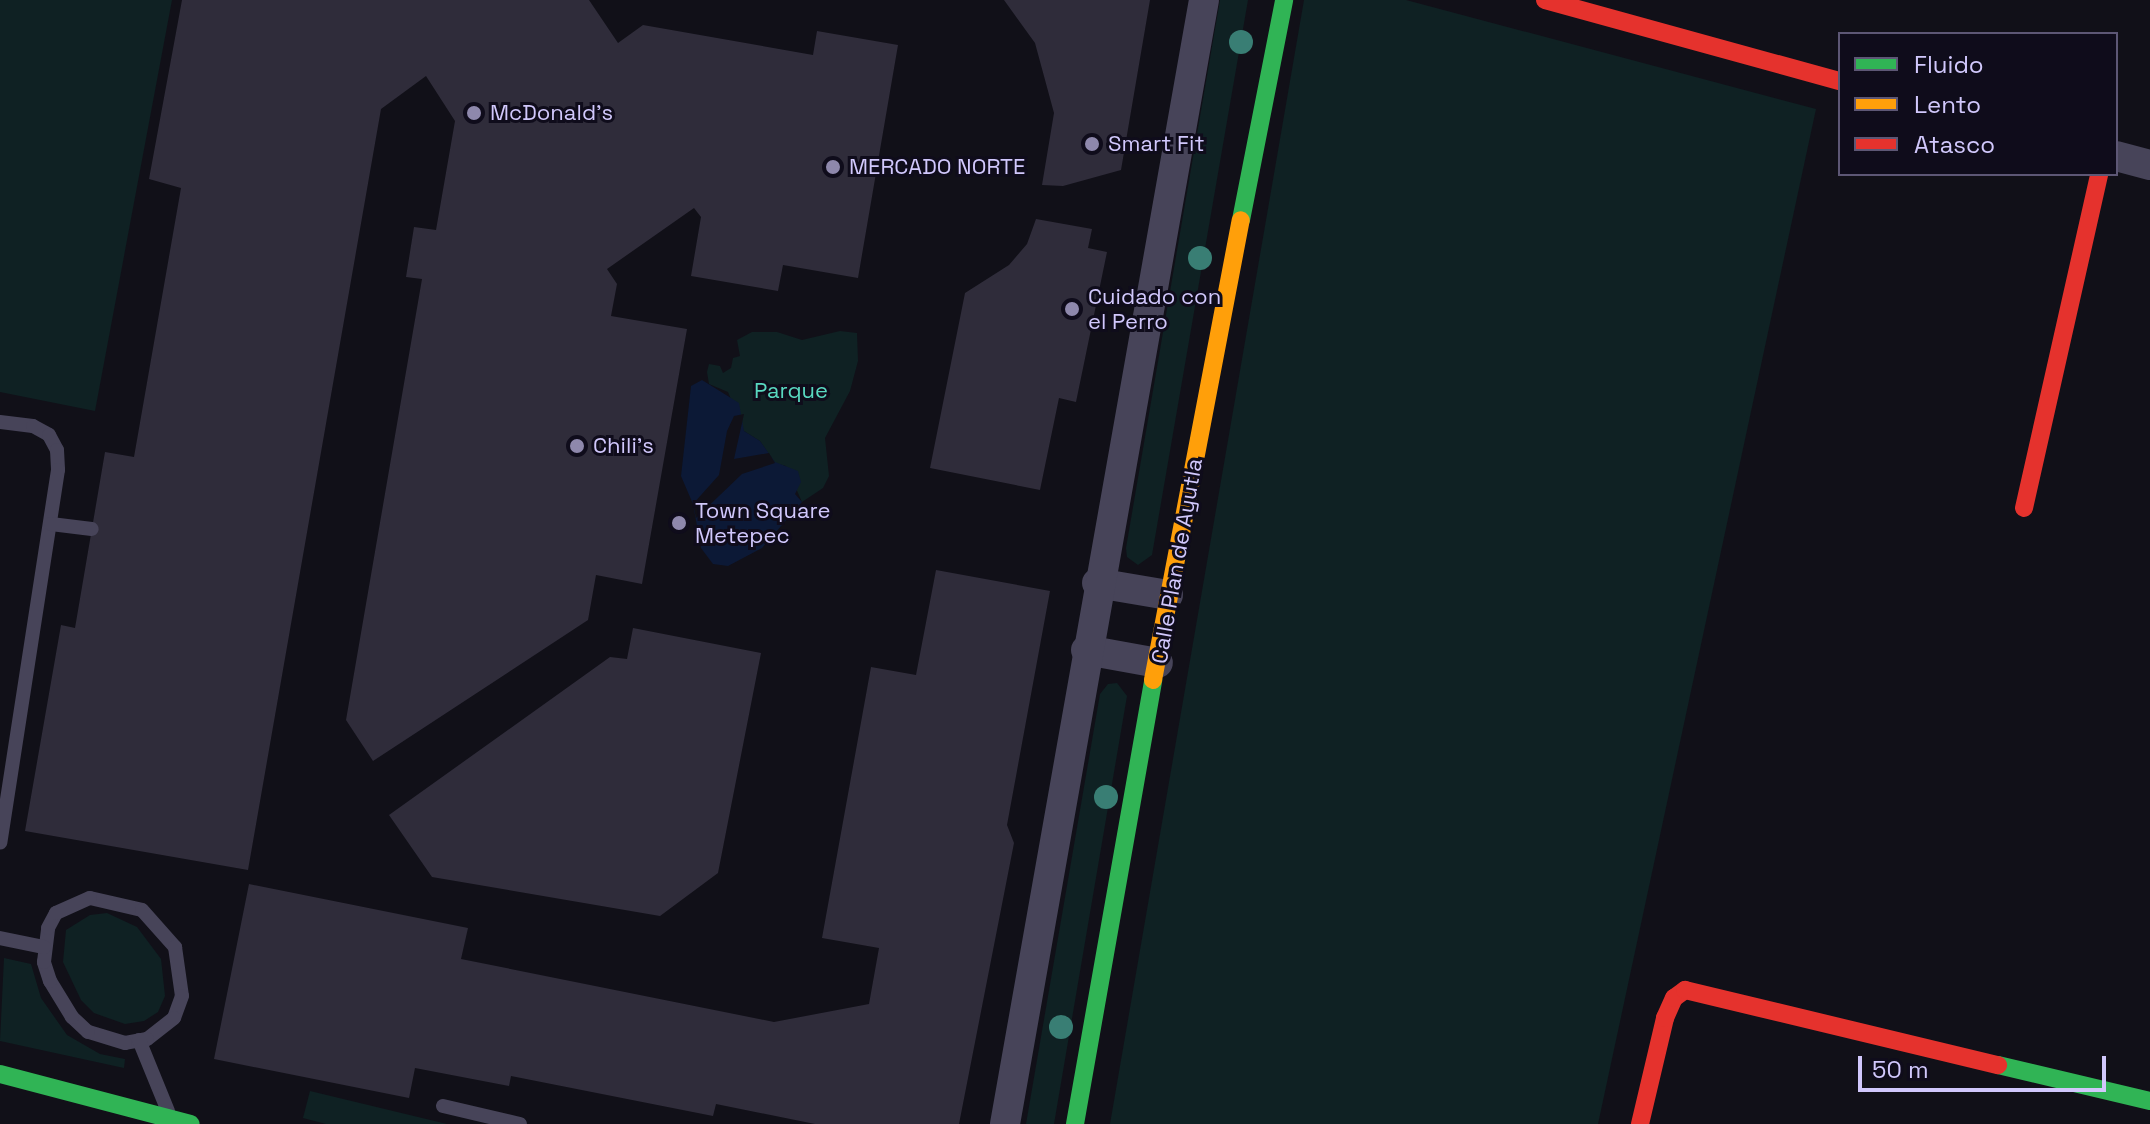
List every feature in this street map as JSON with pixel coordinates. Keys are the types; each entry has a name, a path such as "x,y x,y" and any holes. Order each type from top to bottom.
{"street":[{"path":"1005,1124 1097,583 1204,0"},
{"name":"Calle Plan de Ayutla","path":"1075,1124 1168,595 1284,0"},
{"path":"1545,0 1838,80"},
{"path":"2118,157 2150,165"},
{"path":"2024,508 2099,176"},
{"name":"Calle Plan de Ayutla","path":"1097,583 1168,595"},
{"name":"Calle Plan de Ayutla","path":"1086,650 1158,663"},
{"path":"1640,1124 1665,1018 1674,998 1685,990 2150,1101"},
{"path":"0,1074 191,1124"}],"lane":[{"path":"0,422 33,426 49,435 57,450 51,524 0,843"},
{"path":"51,524 92,529"},
{"path":"90,898 127,903 158,923 175,947 182,996 174,1018 139,1040 106,1040 72,1017 50,981 44,947 56,913 90,898"},
{"path":"0,938 44,947"},
{"path":"139,1040 171,1119"},
{"path":"443,1106 520,1124"}],"green space":[{"path":"0,0 172,0 95,411 0,392"},
{"path":"1220,0 1248,0 1152,555 1138,565 1127,557 1126,548"},
{"path":"1304,0 1406,0 1816,109 1598,1124 1110,1124"},
{"name":"Parque","path":"840,331 857,333 858,361 850,391 825,438 829,476 823,488 802,502 786,466 775,463 760,441 744,431 728,392 709,384 707,372 709,364 720,366 723,373 731,368 733,358 740,356 737,340 752,332 777,332 802,340"},
{"path":"1117,683 1127,696 1054,1124 1026,1124 1100,694 1108,684"},
{"path":"107,913 137,927 161,959 165,996 158,1012 144,1021 125,1024 94,1013 81,1000 63,962 66,930 90,915"},
{"path":"4,958 31,964 41,998 67,1035 100,1054 125,1059 124,1068 0,1041"},
{"path":"310,1091 447,1124 326,1124 303,1118"}],"water":[{"path":"702,380 739,403 744,431 760,441 775,462 798,471 801,482 795,494 802,502 762,548 728,566 713,564 701,548 693,504 681,476 691,386"}],"pier":[{"path":"744,414 734,459 769,453 775,463 742,474 696,518 693,504 719,475 727,431 734,416"}],"building":[{"path":"182,0 589,0 618,43 643,25 813,55 817,31 898,45 858,278 783,265 778,291 691,276 701,217 694,208 607,269 617,284 611,316 687,329 642,584 596,575 588,620 373,761 346,720 422,279 406,277 414,227 436,230 455,121 426,76 381,109 248,870 25,831 61,625 75,628 105,452 134,457 181,188 149,179"},
{"path":"1004,0 1150,0 1121,170 1063,186 1042,185 1054,113 1035,43"},
{"path":"1036,219 1092,229 1088,248 1107,252 1076,402 1059,398 1040,490 930,468 965,293 1009,265 1027,244"},
{"path":"936,570 1050,591 1007,825 1014,843 959,1124 815,1124 716,1104 713,1116 511,1076 509,1086 415,1068 409,1098 214,1059 249,884 468,928 461,959 774,1022 869,1004 879,948 822,938 871,667 916,675"},
{"path":"633,628 761,653 718,873 660,916 432,877 389,815 610,657 627,659"}],"traffic: fast":[{"path":"1241,220 1284,0"},
{"path":"1075,1124 1153,680"},
{"path":"1998,1065 2150,1101"},
{"path":"0,1074 191,1124"}],"traffic: slow":[{"path":"1153,680 1241,220"}],"traffic: jam":[{"path":"1545,0 1838,80"},
{"path":"2024,508 2099,176"},
{"path":"1640,1124 1665,1018 1674,998 1685,990 1998,1065"}],"place":[{"name":"McDonald's","path":"474,113"},
{"name":"Smart Fit","path":"1092,144"},
{"name":"MERCADO NORTE","path":"833,167"},
{"name":"Cuidado con el Perro","path":"1072,309"},
{"name":"Chili's","path":"577,446"},
{"name":"Town Square Metepec","path":"679,523"}]}
